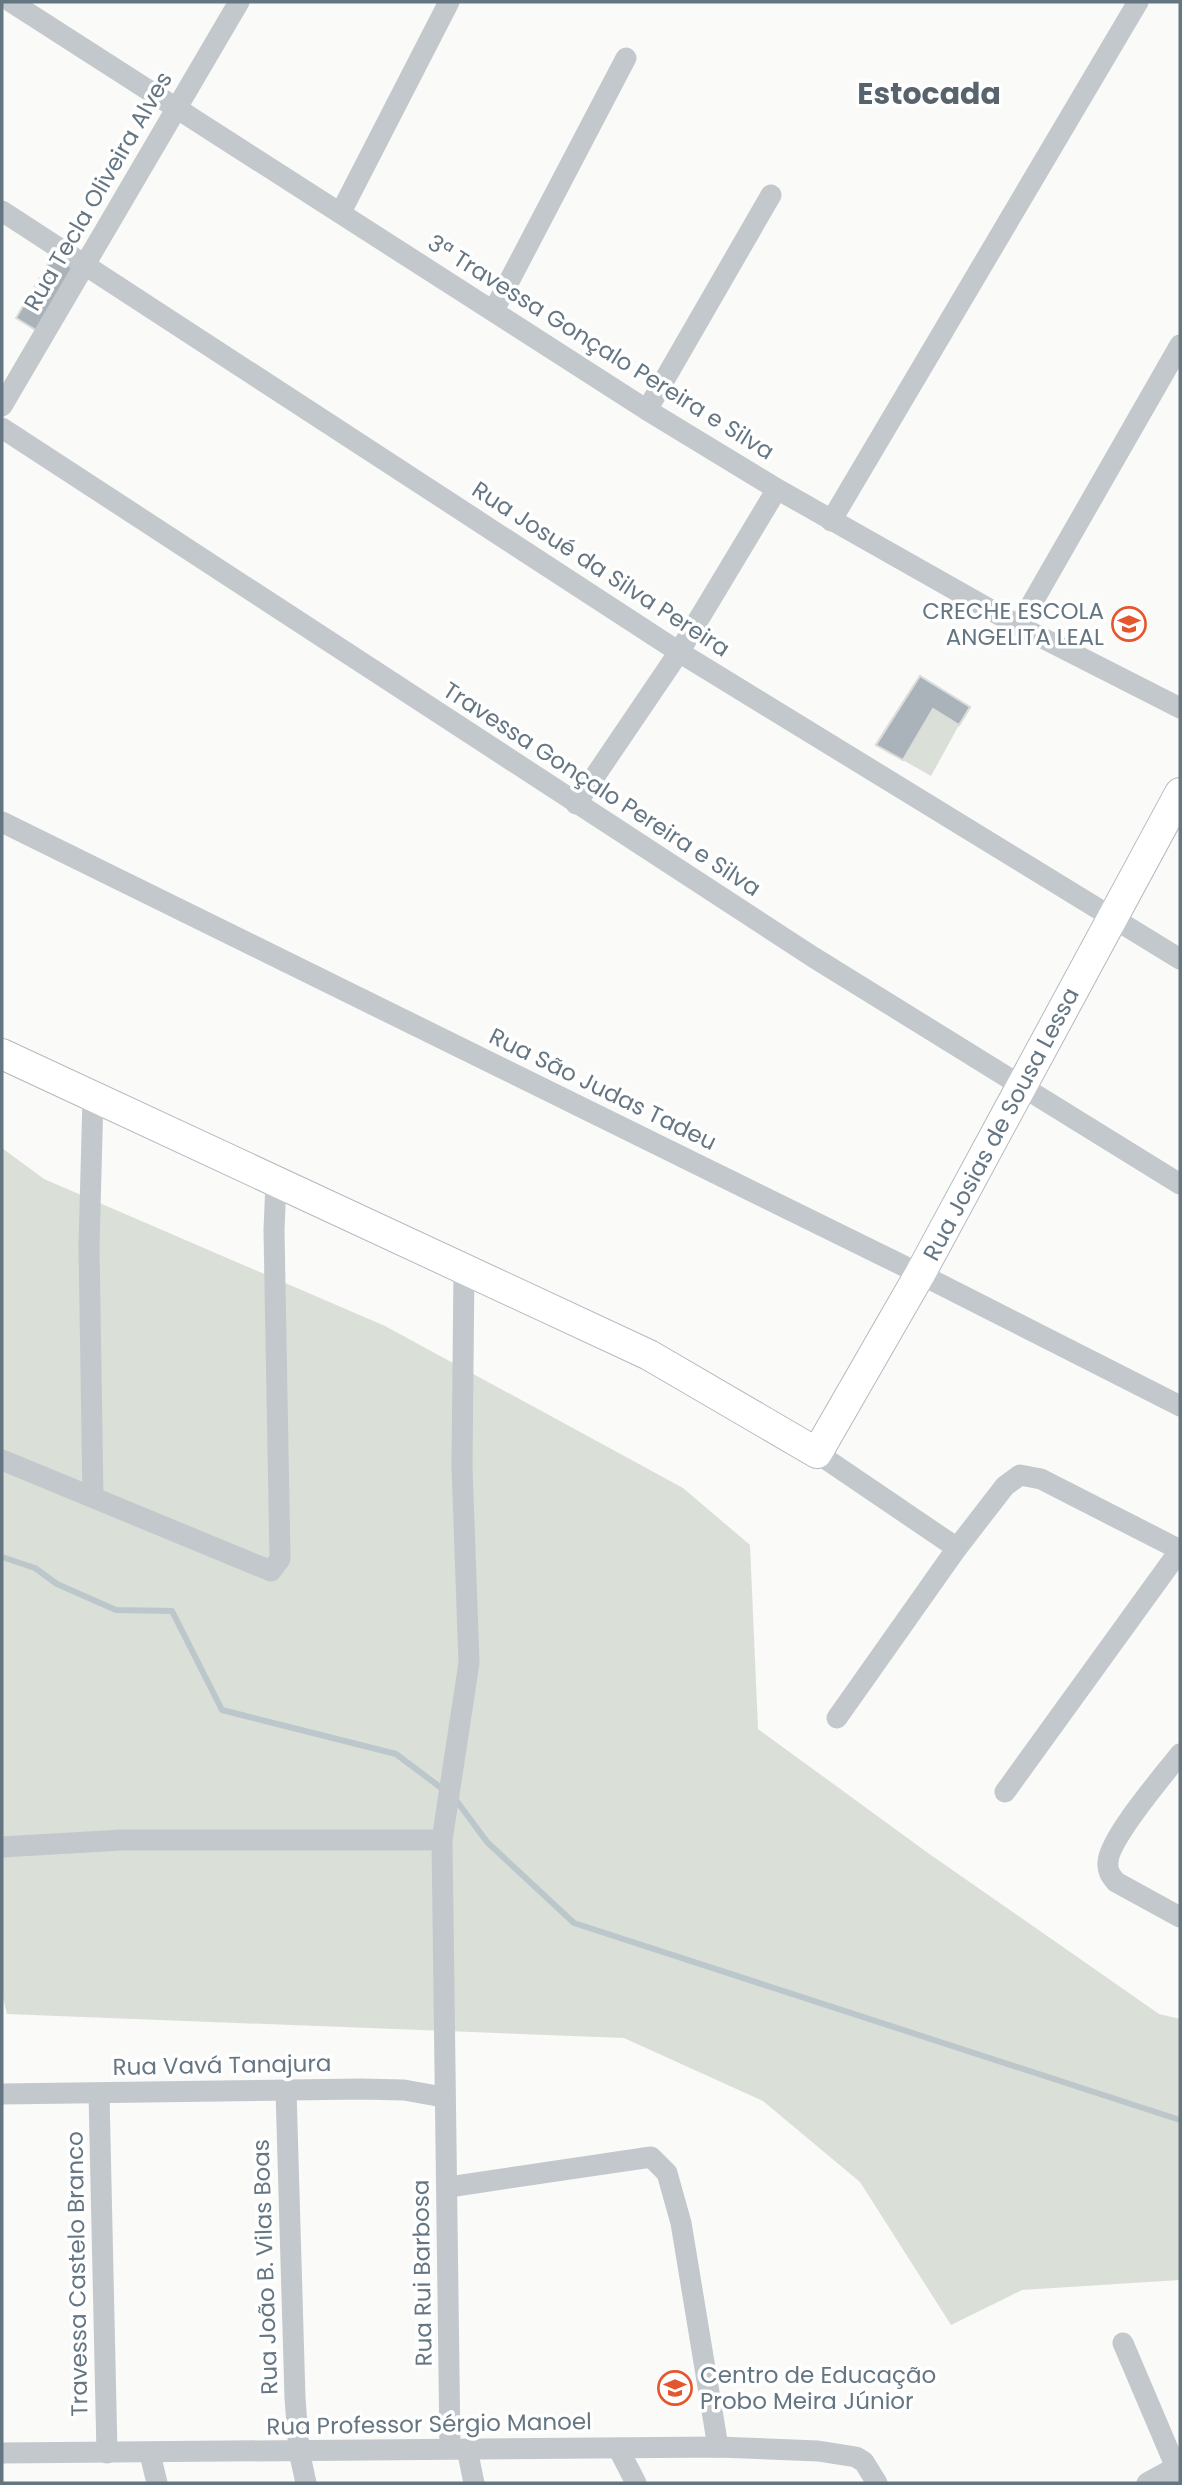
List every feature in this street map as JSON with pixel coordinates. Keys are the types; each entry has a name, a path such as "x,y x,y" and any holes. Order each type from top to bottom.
{"street":[{"name":"Rua Tecla Oliveira Alves","path":"2,406 239,2"},
{"path":"341,212 449,2"},
{"path":"831,521 1138,2"},
{"name":"3ª Travessa Gonçalo Pereira e Silva","path":"16,3 647,410 777,489 1019,626 1180,708"},
{"path":"495,310 626,58"},
{"path":"647,410 771,195"},
{"name":"Rua Josué da Silva Pereira","path":"2,211 84,267 680,652 1180,959"},
{"path":"1019,626 1180,345"},
{"name":"Travessa Gonçalo Pereira e Silva","path":"2,428 576,804 1180,1184"},
{"path":"576,804 680,652 777,489"},
{"name":"Rua Josias de Sousa Lessa","path":"817,1453 920,1274 1180,793"},
{"name":"Rua São Judas Tadeu","path":"2,822 920,1274 1180,1406"},
{"path":"2,1054 649,1355 817,1453 957,1548"},
{"path":"93,1097 89,1245 93,1497"},
{"path":"2,1460 271,1571 280,1559 274,1230 276,1182"},
{"name":"Rua Rui Barbosa","path":"464,1268 462,1466 469,1663 442,1840 443,2097 449,2187 458,2449 474,2483"},
{"path":"836,1718 957,1548 1013,1480 1020,1475 1041,1479 1180,1550 1006,1792"},
{"path":"1180,1754 1119,1836 1107,1860 1110,1874 1116,1882 1180,1917"},
{"path":"2,1847 122,1840 442,1840"},
{"name":"Rua João B. Vilas Boas","path":"286,2090 290,2281 299,2451 306,2483"},
{"name":"Rua Vavá Tanajura","path":"2,2094 404,2090 443,2097"},
{"name":"Travessa Castelo Branco","path":"99,2093 107,2453"},
{"path":"449,2187 651,2157 667,2173 681,2223 718,2448"},
{"path":"1123,2343 1179,2470 1147,2483"},
{"path":"618,2448 636,2483"},
{"name":"Rua Professor Sérgio Manoel","path":"2,2453 150,2454 618,2448 818,2451 856,2457 864,2462 877,2483"},
{"path":"150,2454 157,2483"}],"shaded area":[{"path":"933,709 959,725 931,776 903,760"},
{"path":"2,1148 44,1179 385,1326 683,1488 750,1545 758,1729 928,1853 1159,2014 1180,2019 1180,2280 1022,2290 951,2325 860,2182 763,2101 624,2038 7,2014 2,1993"}],"building":[{"path":"57,249 84,267 44,335 16,318"},
{"path":"920,676 970,707 959,725 933,709 903,760 876,745"},
{"path":"920,676 970,707 959,725 933,709 903,760 876,745"}],"waterway":[{"path":"2,1557 35,1568 57,1584 116,1610 172,1611 222,1710 396,1754 444,1790"},
{"path":"453,1796 487,1842 574,1923 1180,2120"}],"place":[{"name":"CRECHE ESCOLA ANGELITA LEAL","path":"1129,624"},
{"name":"Centro de Educação Probo Meira Júnior","path":"675,2388"}],"district":[{"name":"Estocada","path":"929,94"}]}
